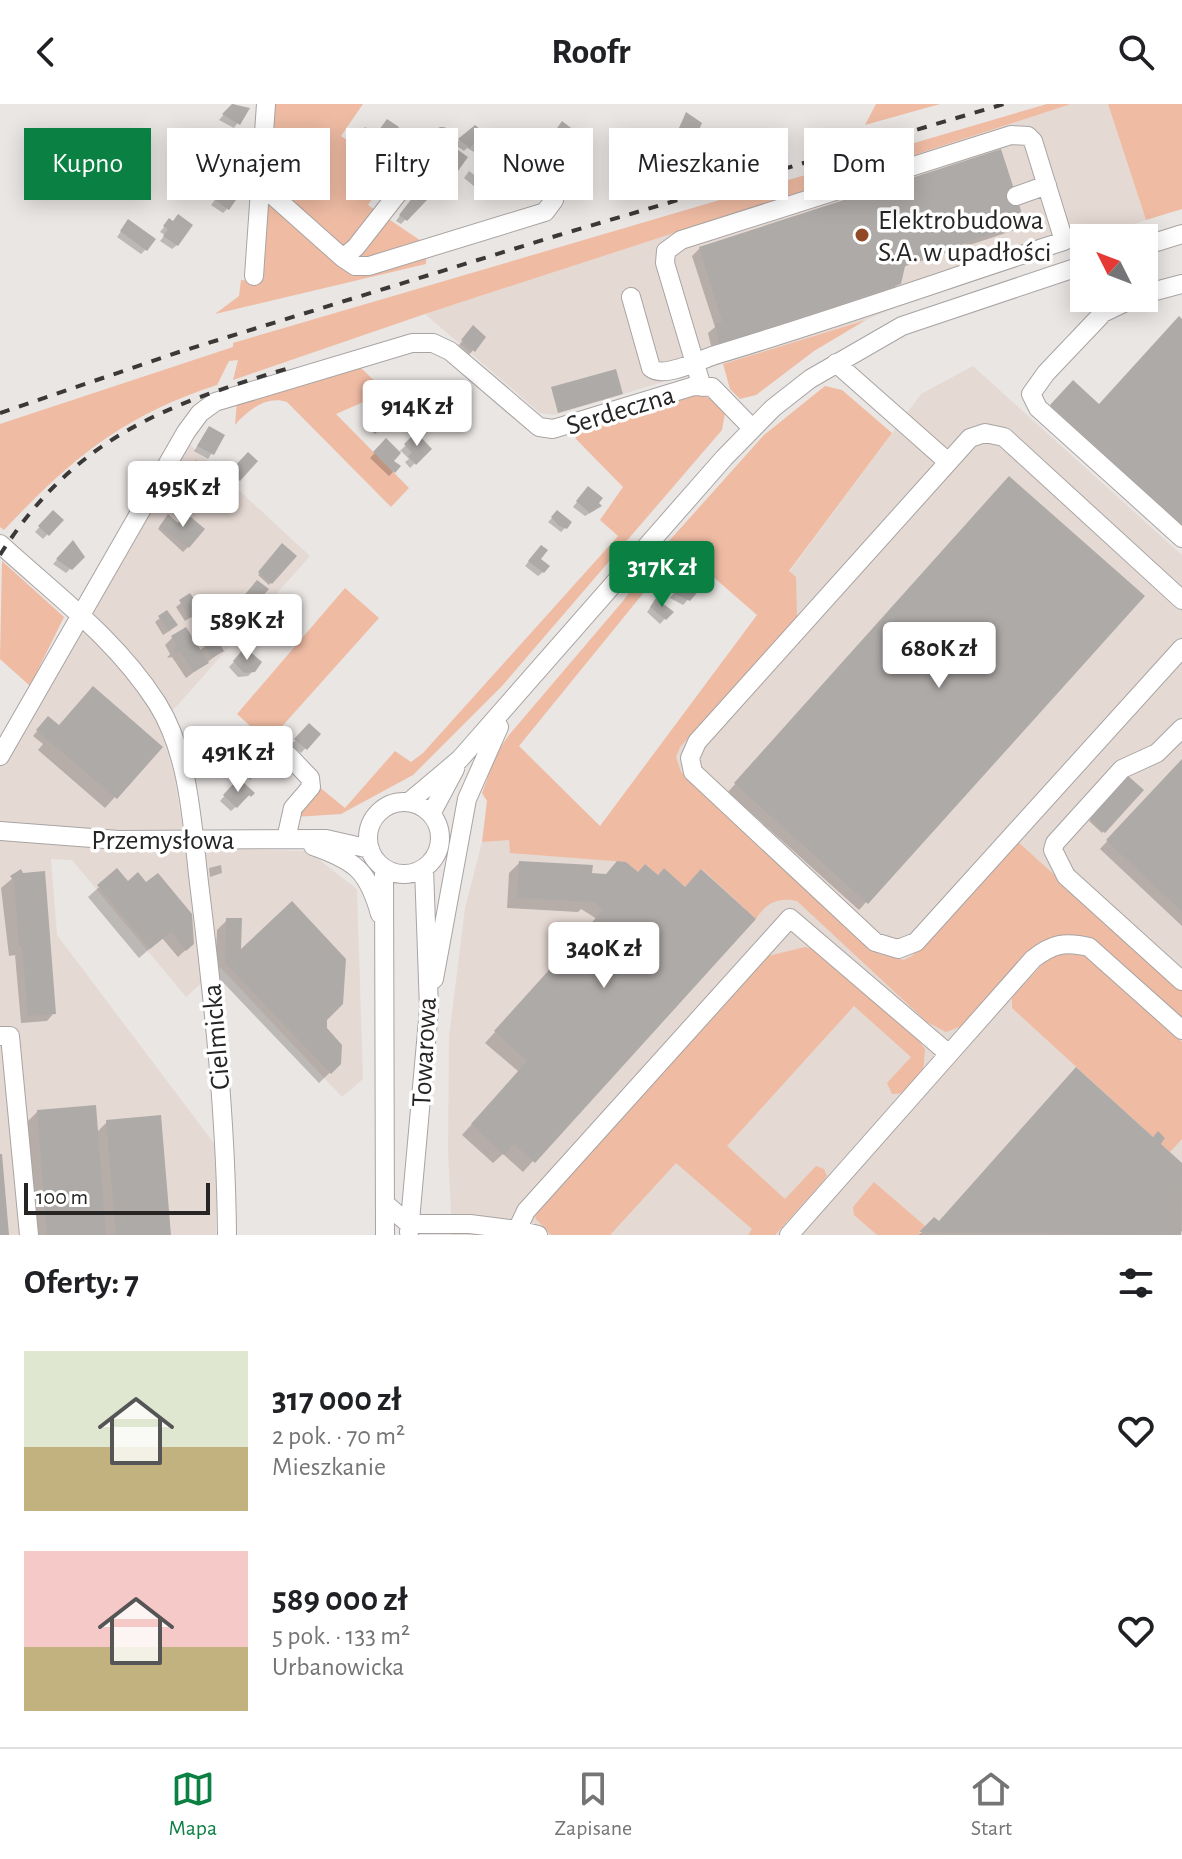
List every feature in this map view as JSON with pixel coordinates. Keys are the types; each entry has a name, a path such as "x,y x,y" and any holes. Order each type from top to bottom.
{"street":[{"path":"265,128 266,104"},
{"path":"631,297 651,368 663,372 694,362 869,308 912,290 1064,241 1033,141 1028,136 1011,135 681,240 666,251 665,263 694,362 702,387"},
{"path":"1016,196 1047,185"},
{"path":"254,276 260,200"},
{"path":"278,200 355,266 369,266 545,212 554,200"},
{"path":"343,258 356,247 393,200"},
{"path":"1158,242 1182,234"},
{"path":"409,802 431,814 437,823 440,843 424,868 408,874 384,868 370,849 371,824 391,805 409,802 460,759 752,428 810,379 915,321 1070,270"},
{"path":"1158,290 1182,284"},
{"path":"1105,312 1046,373 1031,394 1049,418 1182,538"},
{"name":"Serdeczna","path":"0,756 186,432 200,413 215,402 412,343 433,343 450,351 539,427 553,429 702,387 712,387 752,428"},
{"path":"836,363 948,462"},
{"path":"1182,600 1004,437 985,433 970,438 697,742 690,758 693,772 875,942 898,949 916,942 1182,648"},
{"name":"Cielmicka","path":"0,544 119,650 167,721 182,769 213,997 227,1235"},
{"path":"429,1009 467,799 491,741 527,683"},
{"path":"1182,728 1157,753 1122,769 1055,843 1053,850 1066,876 1182,981"},
{"path":"288,755 310,778 311,787 293,808 291,840 338,855 356,866 369,880 384,928"},
{"path":"431,814 460,759"},
{"name":"Przemysłowa","path":"326,839 371,824"},
{"name":"Przemysłowa","path":"0,831 76,839 326,839 370,849"},
{"name":"Towarowa","path":"384,868 388,1206 385,1235"},
{"name":"Towarowa","path":"409,1230 429,1009 424,868"},
{"path":"517,1232 526,1211 790,918 949,1054"},
{"path":"789,1235 1033,959 1049,947 1069,942 1089,947 1182,1030"},
{"path":"0,1036 10,1036 29,1235"},
{"path":"388,1206 409,1230 470,1224 538,1235"}],"shaded area":[{"path":"274,104 363,104 341,136 346,139 346,200 371,200 368,205 427,245 426,264 215,314 239,296 241,280 262,282 268,200 330,200 330,128 272,128"},
{"path":"876,104 940,104 865,125"},
{"path":"1047,104 1071,104 914,155 914,143"},
{"path":"1071,104 1108,104 1146,220 1134,224 1070,224 1070,245 940,288 866,320 555,415 540,413 425,314 776,200 788,200 788,196 804,191 804,200 914,200 914,155"},
{"path":"1108,104 1182,104 1182,209 1146,220"},
{"path":"804,175 804,191 788,196 788,180"},
{"path":"720,200 776,200 233,380 238,360 229,361 217,385 153,411 100,442 52,482 4,530 0,527 0,424 233,347 233,343"},
{"path":"866,320 814,351 756,395 740,399 730,389 723,364"},
{"path":"359,366 386,392 336,414 409,488 391,507 287,402 280,400 258,405 235,425 237,401"},
{"path":"973,366 1182,555 1182,1235 452,1235 448,1150 449,1037 465,908 482,842 601,826 921,394"},
{"path":"825,386 842,390 892,433 789,571 796,577 797,617 680,747 676,757 681,772 879,954 904,960 912,956 1017,841 1182,991 1182,1019 1084,937 1058,935 1033,949 965,1025 946,1032 927,1022 797,901 773,902 756,919 702,869 685,887 664,868 658,875 645,864 638,872 626,862 510,853 509,840 482,842 487,801 482,793 497,752 623,601 652,560 764,435","holes":["680,548 757,615 600,826 519,746"]},
{"path":"686,393 717,403 725,413 722,430 502,686 413,775 341,814 280,818 312,781 345,808 395,751 411,762 423,753 618,536 600,520 623,487 576,439 572,428"},
{"path":"188,443 310,556 176,707 158,722 174,774 186,848 308,851 357,889 363,1079 342,1097 220,967 186,997 72,860 51,859 57,935 216,1146 216,1235 0,1235 0,764"},
{"path":"2,561 64,617 30,686 0,659"},
{"path":"345,588 379,618 268,742 237,714"},
{"path":"805,947 816,949 919,1041 925,1049 923,1073 904,1093 892,1094 887,1083 911,1057 854,1006 727,1146 785,1199 816,1166 824,1169 827,1176 775,1235 748,1235 752,1229 676,1163 610,1235 551,1235 535,1218 537,1211 764,957"},
{"path":"1059,953 1086,956 1182,1042 1182,1139 1170,1152 1161,1144 1165,1138 1158,1132 1153,1137 1012,1008 1012,997 1047,959"},
{"path":"874,1182 925,1226 919,1232 922,1235 877,1235 854,1215 853,1207"}],"building":[{"path":"232,104 250,108 240,125 222,114"},
{"path":"686,112 702,123 700,128 679,128"},
{"path":"387,119 399,127 398,128 380,128"},
{"path":"562,121 571,128 557,128"},
{"path":"475,125 479,128 474,128 474,145 470,148 458,139"},
{"name":"Elektrobudowa S.A. w upadłości","path":"1001,149 1025,223 906,262 901,284 719,344 715,324 722,321 699,247 844,200 914,200 914,177"},
{"path":"458,150 468,157 458,171"},
{"path":"215,200 236,200 229,210"},
{"path":"411,200 427,200 407,221 399,215"},
{"path":"178,214 193,225 178,246 163,236 168,229 163,226 169,218 173,221"},
{"path":"128,219 156,239 147,251 120,231"},
{"path":"1179,316 1182,319 1182,525 1050,405 1073,380 1099,404"},
{"path":"473,325 486,337 475,352 461,340"},
{"path":"616,369 623,394 558,413 551,387"},
{"path":"381,404 395,417 381,431 367,419"},
{"path":"209,426 225,435 214,455 197,446"},
{"path":"416,432 432,449 416,465 408,456 412,453 404,444"},
{"path":"386,438 401,453 394,461 401,466 395,473 373,452"},
{"path":"248,452 258,461 240,481 229,472"},
{"path":"196,460 234,497 221,510 193,483 189,489 178,479"},
{"path":"1009,476 1145,596 868,904 734,783"},
{"path":"588,486 603,498 599,503 602,506 590,513 576,501"},
{"path":"53,510 64,520 49,536 38,526"},
{"path":"557,510 572,522 567,529 551,517"},
{"path":"186,513 205,529 189,548 159,527 168,514 178,523"},
{"path":"73,540 85,557 72,570 56,559"},
{"path":"282,543 297,556 272,584 258,572"},
{"path":"541,545 548,550 541,559 550,566 544,573 528,561"},
{"path":"688,575 702,587 690,601 673,593"},
{"path":"257,580 269,589 253,607 242,598"},
{"path":"190,593 202,611 190,618 179,600"},
{"path":"656,598 674,612 666,620 650,607"},
{"path":"216,605 222,614 236,605 249,621 222,642 203,613"},
{"path":"167,610 178,625 169,631 158,616"},
{"path":"186,627 209,663 194,672 180,651 176,654 173,649 177,646 171,636"},
{"path":"215,636 224,651 212,658 204,644"},
{"path":"245,647 262,662 255,672 244,673 233,661"},
{"path":"93,686 163,747 117,799 36,730 48,716 59,725"},
{"path":"309,723 321,734 307,750 294,739"},
{"path":"243,730 263,749 257,756 267,765 256,777 247,768 255,759 234,740"},
{"path":"214,745 223,756 220,758 224,767 207,774 197,752"},
{"path":"1182,759 1182,912 1106,840"},
{"path":"1127,775 1144,790 1105,833 1089,818"},
{"path":"235,782 241,787 244,783 255,793 237,808 223,795"},
{"path":"519,861 593,865 592,873 606,874 617,861 626,862 638,872 645,864 658,875 664,868 685,887 701,869 756,919 535,1163 514,1144 504,1155 471,1124 527,1061 494,1031 603,910 594,902 517,898"},
{"path":"117,868 128,881 138,872 146,882 158,873 192,914 194,944 186,951 171,932 150,949 97,885"},
{"path":"21,869 23,873 45,871 56,1014 28,1016 14,881 10,876"},
{"path":"292,901 346,959 343,1004 327,1020 327,1028 342,1045 341,1064 331,1074 225,963 226,918 242,918 241,949"},
{"path":"1076,1067 1153,1137 1158,1131 1165,1138 1161,1144 1182,1163 1181,1235 919,1232 934,1217 939,1221"},
{"path":"96,1105 106,1235 47,1235 37,1110"},
{"path":"161,1115 171,1235 116,1235 106,1120"},
{"path":"2,1154 9,1235 0,1235"}],"railway":[{"path":"0,413 179,352 559,235 1004,104"},
{"path":"0,555 28,516 58,483 90,455 160,414 286,369"}],"place":[{"name":"Elektrobudowa S.A. w upadłości","path":"862,235"}]}
